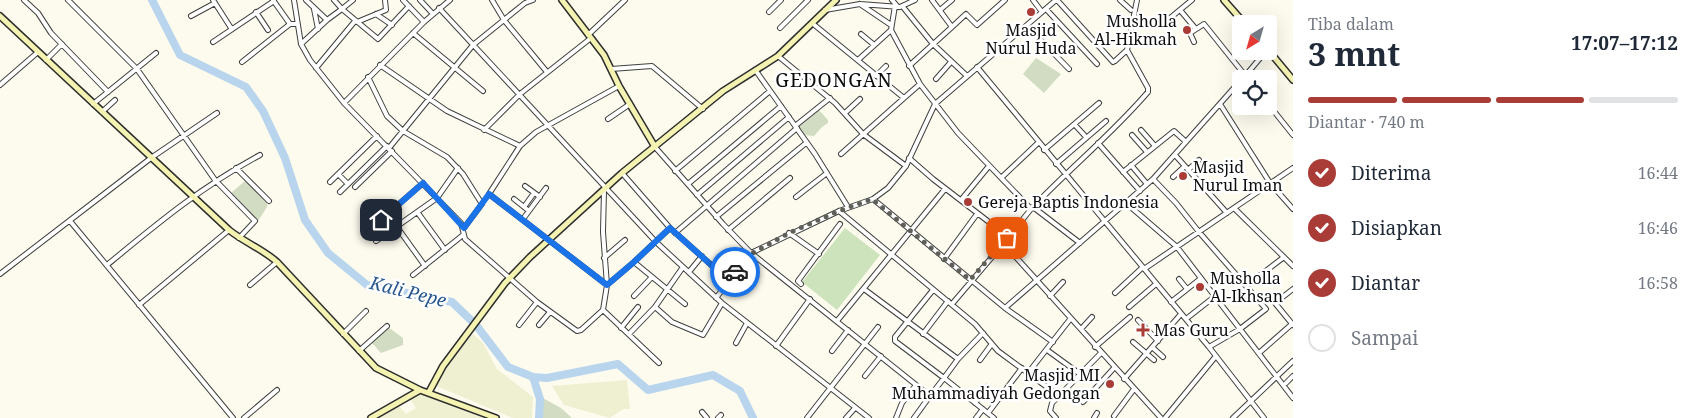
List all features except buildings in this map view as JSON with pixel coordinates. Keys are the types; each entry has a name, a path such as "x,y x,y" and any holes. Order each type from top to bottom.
{"street":[{"path":"24,0 62,44 108,92"},
{"path":"68,0 137,68 215,180 255,221 240,238"},
{"path":"213,42 273,0 290,24"},
{"path":"295,0 301,44 316,68 344,103 423,183 464,228"},
{"path":"306,0 327,20"},
{"path":"334,0 378,39 409,6"},
{"path":"301,44 327,20 353,0"},
{"path":"316,68 356,21 386,10 385,0"},
{"path":"403,0 424,22"},
{"path":"344,103 424,22 450,0"},
{"path":"492,0 504,20 547,72"},
{"path":"355,187 474,45 524,2 533,0"},
{"path":"564,0 611,69 655,147 728,230 751,254 930,396"},
{"path":"484,130 520,94 590,37 624,0"},
{"path":"769,12 782,0"},
{"path":"780,28 808,0"},
{"path":"428,392 443,366 483,315 509,277 622,173 723,91 778,56 836,0"},
{"path":"892,0 933,44 967,76"},
{"path":"825,10 860,4 899,6 915,0"},
{"path":"932,0 952,26"},
{"path":"940,10 952,0"},
{"path":"909,66 965,14 977,25 1005,0"},
{"path":"1033,0 1097,64"},
{"path":"716,298 728,280 751,254 789,233 848,207 872,199 888,188 906,166 935,104 1056,0 1114,62 1127,50 1137,0"},
{"path":"1120,0 1131,10"},
{"path":"1164,23 1192,0"},
{"path":"1224,0 1236,15"},
{"path":"422,1 433,14"},
{"path":"191,16 214,2 231,28"},
{"path":"860,4 891,28 920,84 958,133 1032,208 1080,243"},
{"path":"858,60 891,28 899,6"},
{"path":"314,8 318,28"},
{"path":"439,8 656,242 722,304 868,418"},
{"path":"1180,10 1195,28"},
{"path":"256,12 268,30"},
{"path":"376,14 392,25"},
{"path":"0,16 229,230 270,255 380,371 420,390 496,418"},
{"path":"812,23 904,98"},
{"path":"242,62 290,24 297,24"},
{"path":"1194,42 1190,34 1195,28 1202,24 1205,25 1238,70"},
{"path":"1027,26 1069,69"},
{"path":"413,33 483,91"},
{"path":"861,34 873,44"},
{"path":"46,60 62,44"},
{"path":"923,334 1032,208 1148,90 1127,50"},
{"path":"0,85 38,52"},
{"path":"93,104 156,52"},
{"path":"778,56 830,98 864,134 906,166"},
{"path":"1251,70 1260,60"},
{"path":"1276,60 1293,80"},
{"path":"936,79 951,62"},
{"path":"380,65 429,99 484,130 520,146"},
{"path":"611,69 652,66 703,109"},
{"path":"876,76 886,66"},
{"path":"977,67 1038,143 1209,347 1264,418"},
{"path":"756,71 782,106 848,207"},
{"path":"368,78 383,110 403,131 440,152 458,168 482,204"},
{"path":"841,154 920,84"},
{"path":"413,275 463,235 464,228 520,146 536,132 619,86"},
{"path":"675,171 770,91"},
{"path":"1005,308 1106,222 1153,179 1185,141 1232,91"},
{"path":"676,233 830,98"},
{"path":"845,113 860,99"},
{"path":"102,112 115,100"},
{"path":"1044,150 1100,103"},
{"path":"608,119 630,104"},
{"path":"1220,104 1270,183 1293,209"},
{"path":"688,184 782,106"},
{"path":"0,274 151,158 217,113"},
{"path":"1277,115 1293,135"},
{"path":"698,195 789,117"},
{"path":"1056,164 1106,121"},
{"path":"1074,125 1086,138"},
{"path":"1141,130 1155,146"},
{"path":"1123,172 1176,131 1185,141"},
{"path":"1132,135 1147,152"},
{"path":"330,182 377,136"},
{"path":"716,217 806,143"},
{"path":"1001,178 1038,143"},
{"path":"1098,143 1140,191"},
{"path":"340,192 389,148"},
{"path":"1175,154 1227,213"},
{"path":"107,266 192,196 215,180 260,155"},
{"path":"910,158 945,189 1002,232 1004,241 1050,296 1161,418"},
{"path":"1173,177 1199,160"},
{"path":"1131,165 1147,184"},
{"path":"961,200 989,166"},
{"path":"236,168 269,201"},
{"path":"376,241 437,198 458,168"},
{"path":"1115,293 1144,268 1293,168"},
{"path":"622,173 670,228 728,280"},
{"path":"796,197 827,173"},
{"path":"338,174 348,184"},
{"path":"728,230 790,178"},
{"path":"1153,179 1176,203 1266,309"},
{"path":"367,232 423,183"},
{"path":"525,186 540,196"},
{"path":"523,219 546,188"},
{"path":"463,235 537,302 579,330 602,310 607,285 604,258 605,189"},
{"path":"837,321 945,189"},
{"path":"524,206 534,193"},
{"path":"489,194 607,285"},
{"path":"872,199 1005,308 1053,342"},
{"path":"514,200 530,210"},
{"path":"1126,203 1176,247 1293,398"},
{"path":"1234,208 1293,266"},
{"path":"839,211 950,303 983,333 991,345 1059,396"},
{"path":"418,213 445,250"},
{"path":"944,259 978,214"},
{"path":"70,221 233,418"},
{"path":"801,284 798,281 840,224"},
{"path":"397,227 425,266"},
{"path":"607,285 670,228"},
{"path":"139,305 229,230"},
{"path":"789,233 819,254"},
{"path":"604,258 625,240"},
{"path":"688,272 702,256"},
{"path":"1246,286 1284,257"},
{"path":"1288,261 1293,257"},
{"path":"250,286 277,262"},
{"path":"634,262 685,304"},
{"path":"629,334 655,307 683,267"},
{"path":"634,296 652,276"},
{"path":"1179,279 1187,289"},
{"path":"1171,302 1200,279"},
{"path":"1050,296 1063,282"},
{"path":"1129,307 1156,284"},
{"path":"1209,347 1240,330 1293,288"},
{"path":"864,289 958,359"},
{"path":"933,290 895,337 895,341 994,418"},
{"path":"1186,320 1214,297"},
{"path":"776,346 810,299"},
{"path":"519,325 537,302"},
{"path":"1258,354 1293,324 1275,303"},
{"path":"655,307 672,322 704,335 722,304"},
{"path":"621,328 638,306"},
{"path":"602,310 659,363"},
{"path":"343,334 366,311"},
{"path":"539,325 550,312"},
{"path":"1124,379 1181,314"},
{"path":"1081,329 1092,317"},
{"path":"1095,347 1130,317"},
{"path":"1028,373 1071,318"},
{"path":"1138,320 1158,341"},
{"path":"736,343 747,323"},
{"path":"359,351 387,326"},
{"path":"807,418 878,327"},
{"path":"832,351 848,330"},
{"path":"914,418 958,359 983,333"},
{"path":"1134,342 1154,360"},
{"path":"980,360 991,345"},
{"path":"1152,347 1163,357"},
{"path":"1047,350 1080,374"},
{"path":"1056,418 1050,411 1052,403 1101,353"},
{"path":"865,376 881,356"},
{"path":"1165,418 1216,356"},
{"path":"1233,418 1293,361"},
{"path":"988,413 1022,368"},
{"path":"1083,402 1114,368"},
{"path":"1286,382 1293,376"},
{"path":"896,418 902,403 916,385"},
{"path":"975,403 987,387"},
{"path":"1114,416 1134,389"},
{"path":"244,418 277,390"},
{"path":"371,418 420,390"},
{"path":"846,418 855,408"},
{"path":"976,418 983,409"},
{"path":"702,412 707,418"},
{"path":"1094,418 1097,413"}],"green space":[{"path":"1036,58 1061,74 1044,93 1023,74"},
{"path":"818,109 828,120 828,123 814,136 805,135 797,125"},
{"path":"246,180 267,201 267,207 258,221 231,193"},
{"path":"845,228 880,255 837,310 802,282"},
{"path":"388,327 403,338 403,345 381,353 372,343"},
{"path":"473,334 483,343 497,369 533,397 532,418 513,418 436,386 448,361"},
{"path":"627,380 630,409 623,409 610,418 564,405 552,386"},
{"path":"418,391 484,418 377,418 398,405 406,414 416,408 409,397"},
{"path":"541,397 561,408 572,418 541,418"}],"waterway":[{"name":"Kali Pepe","path":"152,0 180,55 246,87 263,111 285,158 305,220 328,253 367,285 452,302 476,325 508,367 533,377 547,378 618,364 648,390 713,375 740,391 753,418"},
{"path":"533,377 540,399 539,418"}],"way so far":[{"path":"735,272 751,254 789,233 855,204 872,199 970,280 1004,243 1004,239 1007,238"}],"place":[{"name":"Masjid Nurul Huda","path":"1031,12"},
{"name":"Musholla Al-Hikmah","path":"1187,30"},
{"name":"Masjid Nurul Iman","path":"1183,176"},
{"name":"Gereja Baptis Indonesia","path":"968,202"},
{"name":"Musholla Al-Ikhsan","path":"1200,287"},
{"name":"Mas Guru","path":"1143,330"},
{"name":"Masjid MI Muhammadiyah Gedongan","path":"1110,384"}],"district":[{"name":"GEDONGAN","path":"834,80"}],"route":[{"path":"381,220 423,183 464,228 489,194 607,285 670,228 728,280 735,272"}]}
